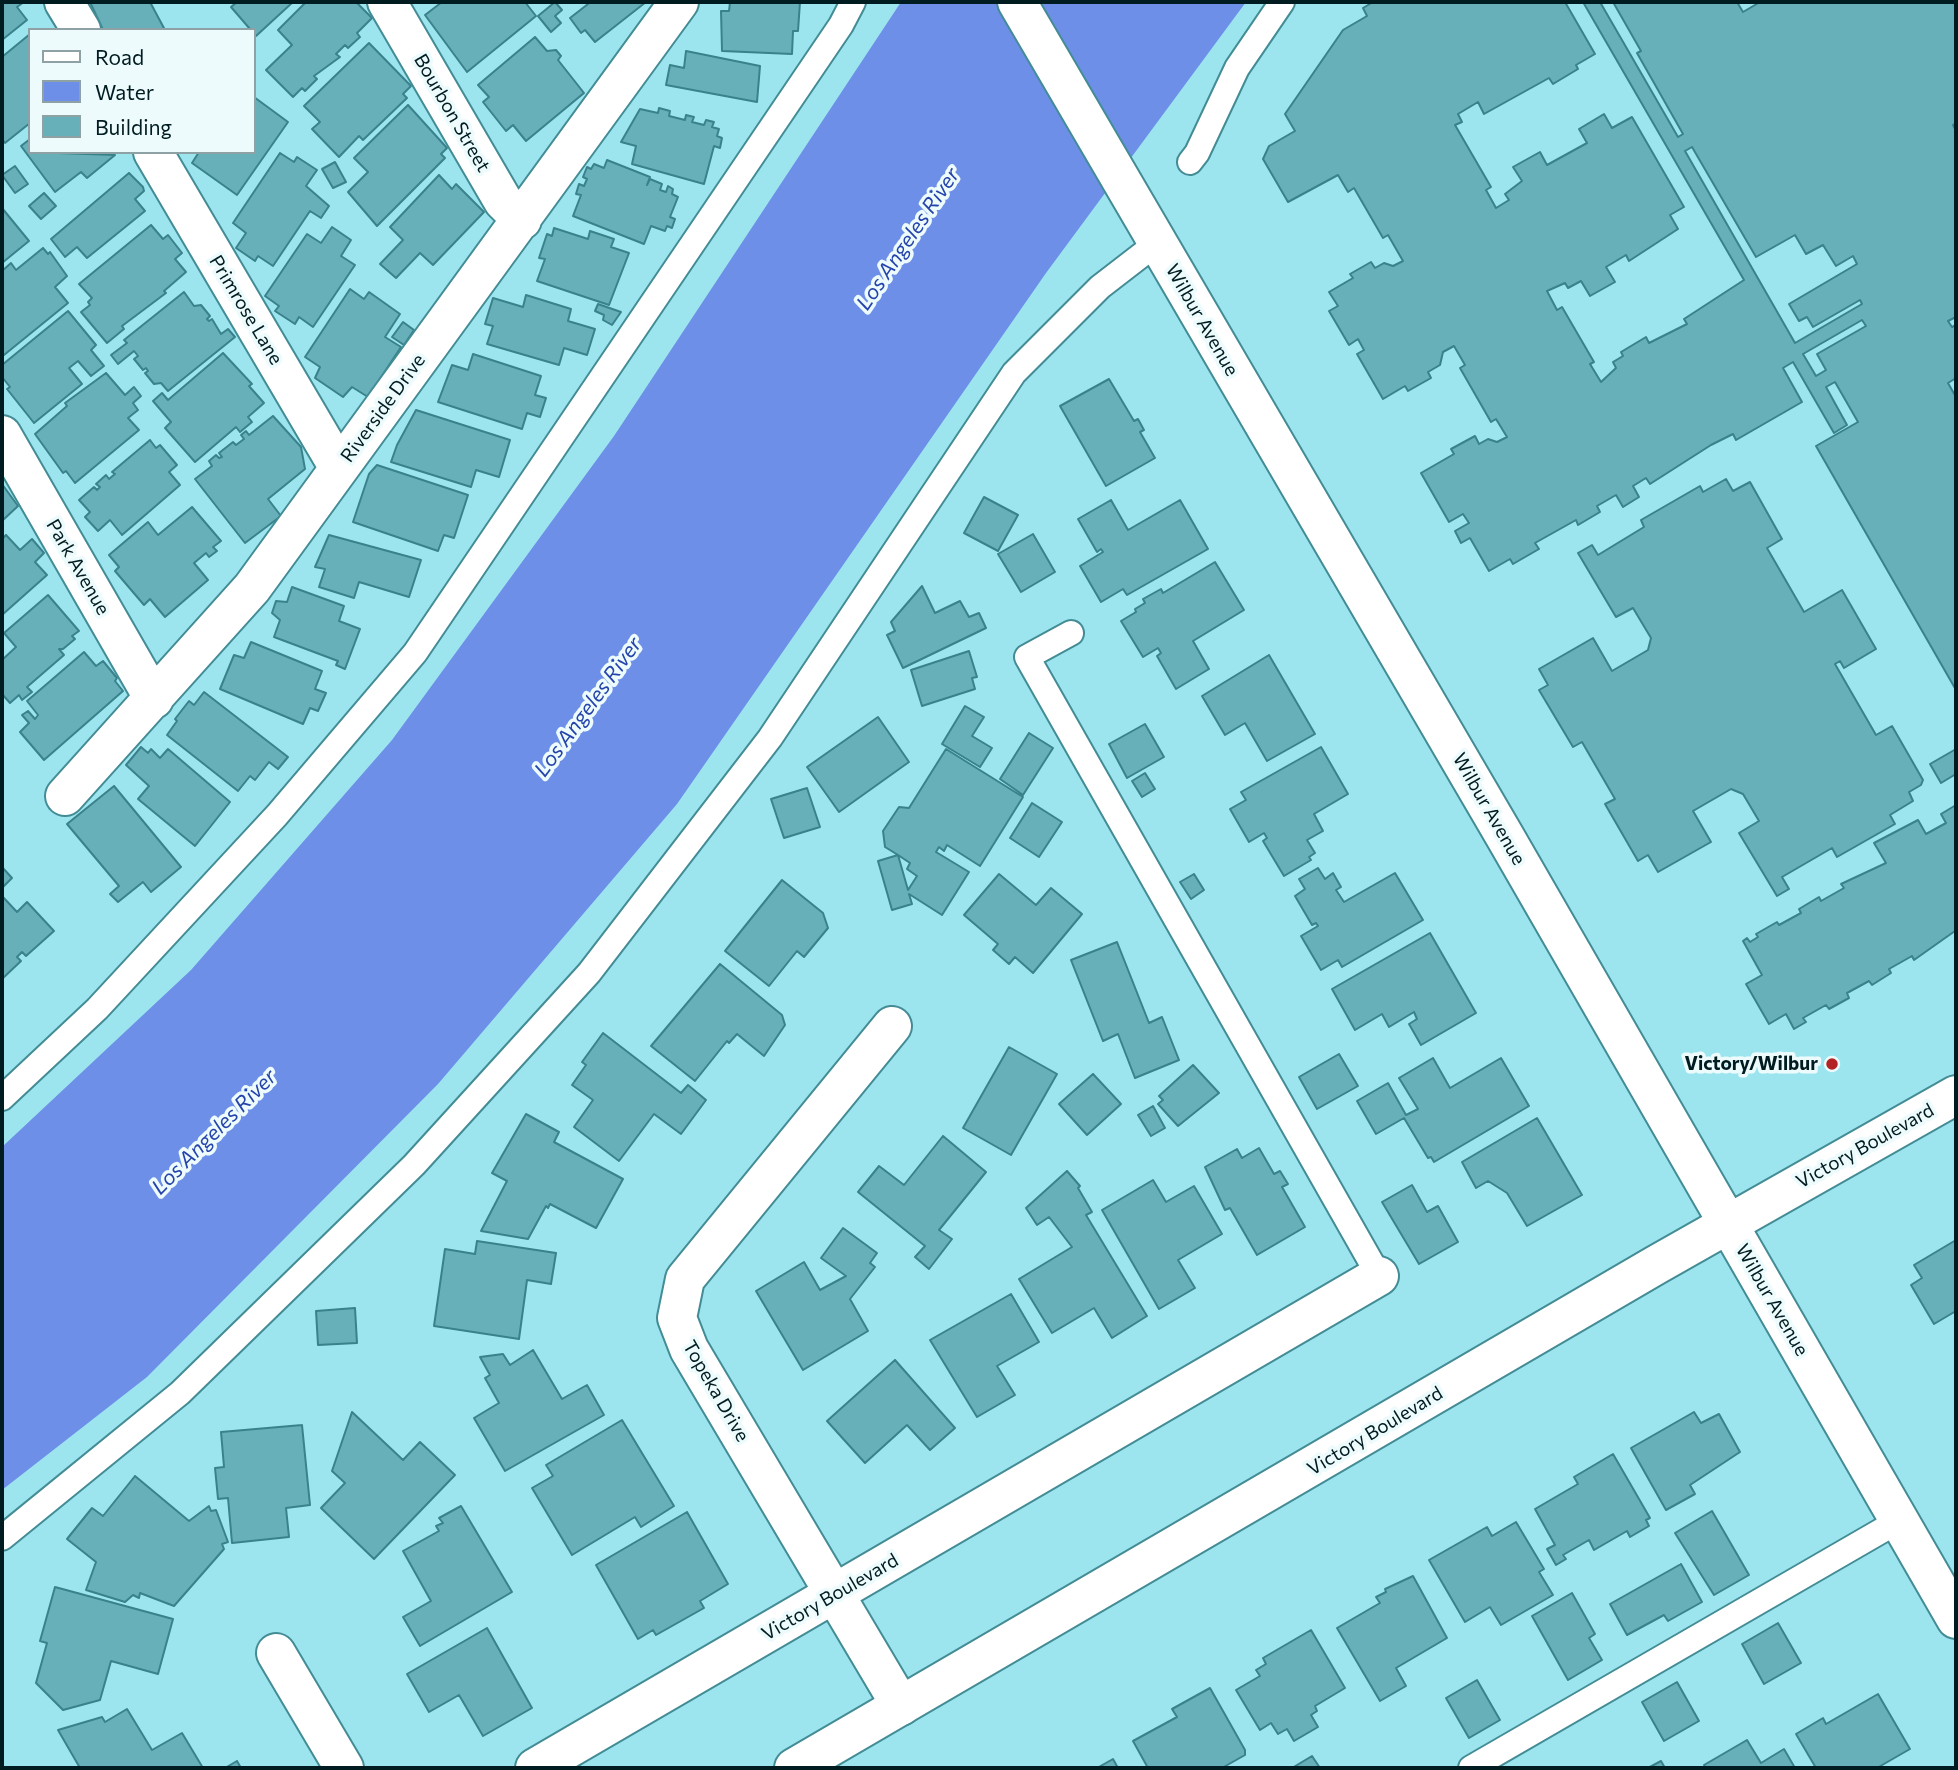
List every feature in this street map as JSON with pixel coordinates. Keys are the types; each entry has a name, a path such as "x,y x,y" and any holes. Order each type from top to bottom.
{"street":[{"path":"64,2 80,28"},
{"name":"Bourbon Street","path":"387,2 503,201 522,220"},
{"name":"Riverside Drive","path":"65,796 252,589 679,2"},
{"name":"Wilbur Avenue","path":"1017,2 1956,1619"},
{"name":"Primrose Lane","path":"154,154 340,468"},
{"name":"Park Avenue","path":"2,435 154,699"},
{"name":"Topeka Drive","path":"892,1027 685,1279 677,1318 689,1349 901,1706"},
{"name":"Victory Boulevard","path":"794,1768 1728,1224 1956,1095"},
{"name":"Victory Boulevard","path":"534,1768 1379,1276"},
{"path":"276,1653 344,1768"}],"lane":[{"path":"2,1098 97,1009 268,825 415,653 841,25 853,2"},
{"path":"1190,162 1197,153 1237,68 1282,2"},
{"path":"2,1538 180,1393 414,1165 589,973 770,738 1014,373 1149,228"},
{"path":"1071,633 1027,657 1379,1276"},
{"path":"1471,1768 1900,1520"}],"water":[{"name":"Los Angeles River","path":"901,2 1246,2 1046,273 677,804 438,1084 147,1377 2,1490 2,1147 191,970 392,740 614,436"}],"building":[{"path":"2,2 24,2 17,7 27,20 2,40"},
{"path":"90,2 150,2 164,28 102,28"},
{"path":"237,2 293,2 256,36 256,28 249,28 231,7"},
{"path":"306,2 356,2 372,18 357,33 360,37 348,48 345,45 336,54 340,57 314,76 317,79 305,91 302,88 293,97 266,70 292,45 278,30"},
{"path":"442,2 525,2 536,16 467,72 425,15"},
{"path":"555,2 562,10 555,16 561,23 551,32 538,16"},
{"path":"587,2 646,2 595,42 585,30 581,33 570,18 588,4"},
{"path":"730,2 800,2 798,31 793,31 792,54 722,51 721,11 729,11"},
{"path":"1373,2 1565,2 1595,54 1576,65 1578,69 1553,84 1549,78 1484,114 1478,102 1458,114 1462,122 1455,125 1491,187 1486,190 1496,208 1509,200 1505,194 1522,181 1513,167 1540,152 1547,165 1587,143 1579,129 1604,114 1612,128 1632,117 1684,207 1670,215 1678,229 1629,261 1626,255 1606,267 1615,282 1590,296 1581,281 1568,288 1565,283 1547,291 1557,310 1562,307 1594,362 1590,364 1601,382 1616,368 1613,362 1623,356 1621,352 1646,337 1649,343 1687,324 1684,319 1744,280 1583,2 1600,2 1678,137 1683,134 1637,53 1641,51 1613,2 1737,2 1743,12 1760,2 1956,2 1956,123 1953,125 1956,131 1956,317 1948,321 1952,327 1956,325 1956,378 1948,383 1956,397 1956,690 1816,446 1858,422 1835,382 1826,387 1847,425 1834,433 1793,362 1783,368 1802,402 1736,440 1733,434 1711,445 1650,484 1646,478 1633,486 1639,497 1623,507 1616,495 1597,506 1600,512 1578,525 1576,520 1535,543 1539,549 1513,564 1510,559 1489,571 1470,538 1461,543 1455,531 1469,523 1463,514 1449,522 1421,473 1454,454 1451,449 1475,436 1479,444 1488,439 1497,442 1507,437 1496,419 1491,422 1460,368 1465,365 1454,346 1443,352 1440,365 1428,372 1431,378 1408,391 1405,386 1383,399 1357,354 1364,350 1358,339 1349,345 1329,311 1338,306 1329,292 1353,278 1350,274 1371,262 1375,268 1384,263 1393,266 1403,261 1388,235 1383,238 1354,188 1348,192 1338,175 1288,202 1263,159 1269,146 1295,131 1285,114 1343,30 1367,16 1363,8","holes":["1692,147 1756,257 1795,235 1806,254 1823,245 1836,266 1853,256 1857,264 1789,304 1799,321 1807,317 1813,327 1860,300 1862,304 1795,343 1685,151","1862,320 1866,326 1817,354 1826,370 1816,376 1803,354"]},
{"path":"28,36 28,125 5,143 2,139 2,57"},
{"path":"535,37 547,51 556,50 561,56 558,60 584,93 526,141 513,125 506,131 483,102 489,97 478,85"},
{"path":"369,43 411,86 403,94 407,98 363,140 359,136 339,157 312,129 320,122 304,106"},
{"path":"686,51 760,66 757,102 666,85 670,65 684,68"},
{"path":"256,98 288,122 237,195 192,163 198,154 256,154"},
{"path":"408,105 447,148 441,154 445,158 377,226 348,192 368,172 354,158"},
{"path":"659,108 670,111 669,116 685,120 686,115 694,117 692,122 704,125 706,120 714,122 712,127 719,129 717,136 722,138 720,148 714,146 704,184 632,164 636,146 621,142 640,109 658,113"},
{"path":"28,141 28,154 115,155 87,178 81,172 55,192 21,146"},
{"path":"280,153 294,162 297,157 317,170 306,186 329,206 321,218 310,211 273,266 258,256 255,261 236,248 246,233 233,223"},
{"path":"607,160 650,177 647,185 650,179 662,184 660,190 666,192 668,186 673,189 672,194 678,197 670,217 675,219 672,228 667,226 665,231 651,226 644,244 573,216 581,195 576,194 579,184 584,186 587,179 583,177 587,167 591,169 594,164 604,168"},
{"path":"335,162 346,182 333,188 322,169"},
{"path":"15,166 28,184 15,193 2,175"},
{"path":"129,173 143,187 144,191 135,199 145,211 87,258 77,247 65,257 51,239"},
{"path":"439,175 452,189 456,184 484,212 433,265 420,253 396,278 380,264 403,240 390,227"},
{"path":"44,193 56,206 41,219 29,206"},
{"path":"2,208 29,241 2,263"},
{"path":"151,225 163,239 168,235 182,253 175,259 186,272 164,291 166,293 122,326 124,329 107,343 81,312 90,305 88,302 92,298 79,284"},
{"path":"332,227 351,240 341,256 355,265 313,327 299,317 295,324 275,311 279,306 265,296 307,234 321,243"},
{"path":"554,228 588,239 590,231 614,239 611,247 629,253 609,305 537,281 545,259 539,258 547,234 552,236"},
{"path":"43,248 48,254 50,252 67,276 55,287 68,303 4,355 2,271 11,263 16,270"},
{"path":"350,289 364,299 369,292 400,314 385,337 401,347 368,397 352,387 343,397 315,378 320,367 305,357"},
{"path":"184,292 194,306 201,305 210,316 207,319 212,319 221,334 228,329 235,337 168,391 161,383 154,384 145,373 148,371 146,368 143,370 134,359 138,356 134,351 118,364 111,355 127,343 124,340"},
{"path":"526,295 571,309 568,321 595,329 587,355 564,348 559,365 487,344 493,326 485,324 493,298 523,307"},
{"path":"598,304 621,312 612,325 603,320 604,315 595,311"},
{"path":"68,311 96,345 91,350 104,366 91,376 78,361 69,368 82,384 34,423 7,389 10,387 2,377 2,365"},
{"path":"403,322 414,330 404,345 392,337"},
{"path":"223,353 252,384 249,386 264,403 248,417 252,422 240,432 236,427 195,462 165,428 171,422 153,401 162,393 168,400"},
{"path":"473,354 541,376 535,395 546,398 540,417 527,413 522,429 438,402 452,365 468,370"},
{"path":"106,373 125,395 134,387 141,396 133,403 138,410 128,418 139,430 75,483 66,471 63,473 35,434 67,406 65,403"},
{"path":"1109,379 1134,421 1138,419 1144,430 1140,432 1155,458 1106,486 1060,406"},
{"path":"416,410 510,440 499,477 476,470 471,487 391,462"},
{"path":"273,416 301,447 305,469 268,499 281,516 245,543 195,479 212,466 209,461 216,455 222,457 219,453 233,442 236,445 244,439 241,435 246,431 249,435"},
{"path":"150,440 156,448 160,445 177,465 169,472 180,485 122,535 110,520 98,531 85,517 90,512 79,500 94,487 97,490 100,487 96,484 106,475 109,479 115,474 112,472"},
{"path":"377,465 468,495 454,538 444,535 438,551 353,522 369,474"},
{"path":"1726,479 1733,491 1750,482 1782,539 1767,548 1804,612 1842,590 1876,649 1844,668 1840,661 1835,664 1876,735 1892,726 1923,780 1921,785 1909,792 1913,801 1890,815 1895,824 1837,857 1832,848 1782,877 1789,889 1777,896 1739,833 1759,821 1743,794 1731,789 1693,811 1711,842 1658,872 1648,855 1638,861 1605,804 1615,799 1582,742 1573,747 1539,690 1548,685 1539,669 1593,638 1612,671 1648,650 1651,638 1633,608 1616,617 1578,553 1592,545 1598,555 1644,527 1641,520 1700,486 1703,492"},
{"path":"2,484 18,506 2,521"},
{"path":"984,497 1018,515 998,551 964,533"},
{"path":"1111,500 1128,530 1180,500 1208,549 1127,595 1123,589 1101,602 1080,566 1103,552 1101,549 1097,552 1078,519"},
{"path":"192,507 221,541 213,547 217,551 209,557 206,553 194,563 208,580 165,617 150,599 144,605 115,571 119,567 109,555 148,522 158,535"},
{"path":"1033,534 1055,572 1021,592 998,554"},
{"path":"6,535 20,550 32,539 44,553 35,562 47,575 2,615 2,539"},
{"path":"329,535 421,560 409,597 359,582 354,598 319,587 325,569 315,567"},
{"path":"1215,562 1244,610 1193,641 1209,669 1176,689 1157,656 1161,653 1158,648 1143,657 1121,621 1145,603 1143,599 1161,589 1163,593"},
{"path":"922,586 935,613 960,601 969,617 979,613 986,628 903,668 887,635 895,631 891,622"},
{"path":"292,587 344,606 339,621 360,629 345,669 336,665 338,661 274,637 280,620 272,613 276,601 287,602"},
{"path":"48,595 79,631 72,636 75,639 63,649 59,649 64,655 27,687 32,692 22,700 19,695 10,703 2,694 2,660 16,647 4,633"},
{"path":"251,642 322,671 315,689 326,693 318,711 310,708 303,724 220,689 234,655 244,658"},
{"path":"969,651 977,677 972,678 975,689 922,706 911,670"},
{"path":"84,652 96,666 103,661 117,678 115,681 123,691 44,760 20,732 29,723 22,715 28,711 35,719 38,715 27,701"},
{"path":"1269,655 1315,734 1267,761 1245,723 1225,735 1202,696"},
{"path":"204,692 288,757 278,769 269,762 255,780 250,776 238,791 167,735 189,701 194,705"},
{"path":"965,706 984,717 972,736 992,748 980,767 942,744"},
{"path":"878,717 909,762 839,812 807,767"},
{"path":"1145,724 1164,757 1127,778 1109,744"},
{"path":"1029,733 1053,748 1023,795 1000,779"},
{"path":"141,747 148,753 151,749 160,758 168,749 230,802 195,846 138,799 149,786 126,765"},
{"path":"1321,747 1348,794 1314,814 1323,831 1307,840 1315,853 1309,857 1311,860 1284,876 1263,841 1267,838 1264,833 1249,842 1230,809 1246,800 1241,792"},
{"path":"946,749 1023,797 980,866 947,845 944,851 939,847 936,852 969,872 942,915 909,894 912,904 892,910 878,861 898,855 885,847 883,831 899,807 909,808","holes":["898,855 910,863 907,869 917,876 908,890"]},
{"path":"1956,749 1956,774 1941,783 1930,764"},
{"path":"1145,773 1155,789 1142,797 1132,781"},
{"path":"114,786 181,867 151,892 143,882 118,902 110,894 119,886 67,824"},
{"path":"807,788 820,827 784,838 771,799"},
{"path":"1032,803 1062,822 1039,857 1010,838"},
{"path":"1956,805 1956,935 1955,931 1914,960 1912,956 1889,969 1891,973 1872,985 1869,981 1847,993 1849,998 1829,1009 1826,1005 1803,1018 1806,1022 1794,1029 1786,1014 1769,1024 1746,984 1762,975 1743,941 1747,938 1750,942 1758,937 1756,934 1777,922 1779,925 1801,913 1799,909 1819,897 1821,901 1844,888 1841,884 1886,863 1874,843 1918,820 1926,834 1946,823 1941,814"},
{"path":"2,867 12,878 2,888"},
{"path":"1318,868 1325,879 1333,873 1341,887 1336,890 1344,902 1395,873 1423,920 1342,967 1338,960 1321,970 1301,936 1318,926 1316,923 1312,925 1295,896 1305,889 1299,879"},
{"path":"999,874 1036,905 1051,888 1082,914 1033,973 1015,957 1009,964 993,950 998,944 964,915"},
{"path":"1194,874 1204,890 1191,899 1180,882"},
{"path":"782,880 823,913 828,928 804,957 797,951 769,986 725,951"},
{"path":"2,896 17,912 27,902 54,931 26,956 22,952 17,957 21,961 2,979"},
{"path":"1430,933 1476,1013 1421,1045 1409,1024 1417,1019 1414,1012 1389,1027 1382,1014 1355,1030 1332,989"},
{"path":"1117,942 1149,1023 1162,1017 1179,1060 1135,1078 1118,1034 1103,1041 1071,960"},
{"path":"720,964 782,1015 785,1025 764,1056 737,1034 729,1043 727,1041 695,1081 651,1046"},
{"path":"603,1033 681,1093 688,1085 706,1100 681,1134 654,1114 619,1161 574,1127 593,1100 572,1085 586,1065 582,1062"},
{"path":"1009,1047 1057,1074 1011,1155 963,1128"},
{"path":"1339,1054 1358,1086 1317,1109 1299,1077"},
{"path":"1433,1058 1450,1088 1501,1058 1529,1106 1434,1162 1431,1157 1428,1158 1404,1118 1376,1134 1357,1101 1388,1083 1406,1115 1418,1109 1399,1078"},
{"path":"1193,1065 1219,1093 1178,1126 1158,1104 1163,1100 1159,1096"},
{"path":"1093,1074 1121,1104 1087,1135 1059,1104"},
{"path":"1153,1106 1165,1128 1151,1136 1138,1115"},
{"path":"526,1114 559,1132 554,1142 623,1179 596,1228 550,1204 548,1208 546,1206 528,1239 481,1231 507,1181 492,1173"},
{"path":"1537,1118 1582,1195 1527,1226 1507,1193 1488,1181 1476,1188 1462,1162"},
{"path":"943,1136 986,1172 939,1230 952,1239 929,1269 915,1257 925,1246 858,1192 879,1166 904,1185"},
{"path":"1259,1148 1274,1174 1280,1171 1288,1184 1282,1187 1305,1227 1257,1255 1230,1208 1225,1210 1205,1167 1237,1149 1242,1158"},
{"path":"1067,1171 1080,1186 1078,1188 1092,1212 1086,1215 1147,1316 1112,1338 1094,1308 1052,1333 1019,1279 1072,1247 1049,1217 1037,1225 1026,1208"},
{"path":"1153,1180 1166,1202 1194,1186 1222,1234 1178,1260 1195,1288 1159,1309 1102,1210"},
{"path":"1412,1185 1427,1212 1438,1206 1458,1242 1419,1264 1382,1202"},
{"path":"843,1228 877,1253 870,1263 875,1267 850,1299 868,1331 803,1370 756,1291 804,1262 820,1290 846,1276 821,1258"},
{"path":"1956,1240 1956,1311 1934,1324 1911,1285 1922,1278 1914,1265"},
{"path":"477,1241 556,1253 551,1284 527,1280 519,1339 434,1326 445,1249 475,1254"},
{"path":"1011,1294 1039,1342 997,1366 1015,1395 977,1417 930,1340"},
{"path":"355,1308 357,1343 318,1345 316,1311"},
{"path":"533,1350 562,1399 587,1385 604,1415 505,1471 474,1418 499,1403 485,1378 490,1375 480,1357 503,1354 510,1365"},
{"path":"895,1360 955,1428 930,1450 907,1425 865,1463 827,1421"},
{"path":"352,1412 403,1460 420,1442 455,1475 374,1559 321,1508 345,1483 332,1471"},
{"path":"1694,1412 1701,1423 1719,1414 1740,1452 1690,1485 1695,1494 1666,1510 1631,1448"},
{"path":"622,1420 674,1506 641,1527 635,1517 572,1555 532,1488 553,1476 546,1465"},
{"path":"302,1425 310,1505 286,1508 289,1537 232,1543 228,1498 218,1499 215,1468 224,1467 221,1432"},
{"path":"1613,1454 1650,1518 1646,1520 1649,1526 1630,1537 1627,1531 1594,1550 1589,1540 1563,1555 1566,1559 1556,1565 1547,1549 1555,1545 1535,1509 1578,1484 1574,1477"},
{"path":"135,1476 189,1521 209,1506 211,1511 216,1510 228,1542 222,1544 224,1549 174,1606 140,1593 139,1598 133,1595 125,1602 86,1590 96,1562 67,1539 92,1508 103,1516"},
{"path":"461,1506 512,1592 420,1646 403,1617 431,1601 403,1551 439,1531 436,1526 443,1523 439,1518"},
{"path":"1712,1511 1749,1575 1714,1595 1675,1533"},
{"path":"687,1512 728,1584 700,1601 704,1608 656,1635 653,1630 638,1639 596,1565"},
{"path":"1516,1522 1544,1569 1539,1572 1553,1595 1501,1625 1490,1607 1465,1622 1429,1560 1487,1527 1492,1536"},
{"path":"1681,1564 1702,1602 1668,1621 1664,1615 1627,1635 1610,1604"},
{"path":"1413,1576 1447,1638 1396,1668 1406,1686 1380,1701 1337,1628 1380,1603 1376,1597 1386,1592 1385,1589"},
{"path":"55,1587 173,1619 158,1674 111,1661 100,1700 63,1710 36,1683 47,1643 40,1641"},
{"path":"1572,1593 1595,1634 1589,1638 1602,1660 1568,1680 1532,1616"},
{"path":"1778,1623 1801,1663 1764,1684 1742,1644"},
{"path":"487,1628 532,1708 483,1736 459,1695 429,1712 407,1674"},
{"path":"1311,1630 1345,1688 1315,1706 1317,1711 1311,1715 1318,1727 1294,1741 1287,1729 1278,1734 1271,1723 1260,1730 1236,1690 1260,1676 1256,1670 1266,1664 1263,1658"},
{"path":"1477,1680 1500,1720 1469,1738 1446,1698"},
{"path":"1677,1682 1699,1721 1664,1741 1642,1702"},
{"path":"1210,1688 1245,1750 1245,1755 1222,1768 1148,1768 1133,1741 1177,1717 1172,1709"},
{"path":"1878,1694 1910,1749 1877,1768 1816,1768 1796,1734 1823,1718 1826,1724"},
{"path":"127,1709 152,1750 182,1733 203,1768 80,1768 58,1730 102,1717 105,1722"},
{"path":"1747,1740 1761,1763 1784,1749 1795,1768 1706,1768 1704,1765"},
{"path":"1312,1756 1320,1768 1292,1768"},
{"path":"1113,1759 1118,1768 1097,1768"},
{"path":"237,1761 241,1768 225,1768"},
{"path":"1661,1761 1665,1768 1648,1768"}],"place":[{"name":"Victory/Wilbur","path":"1832,1064"}]}
